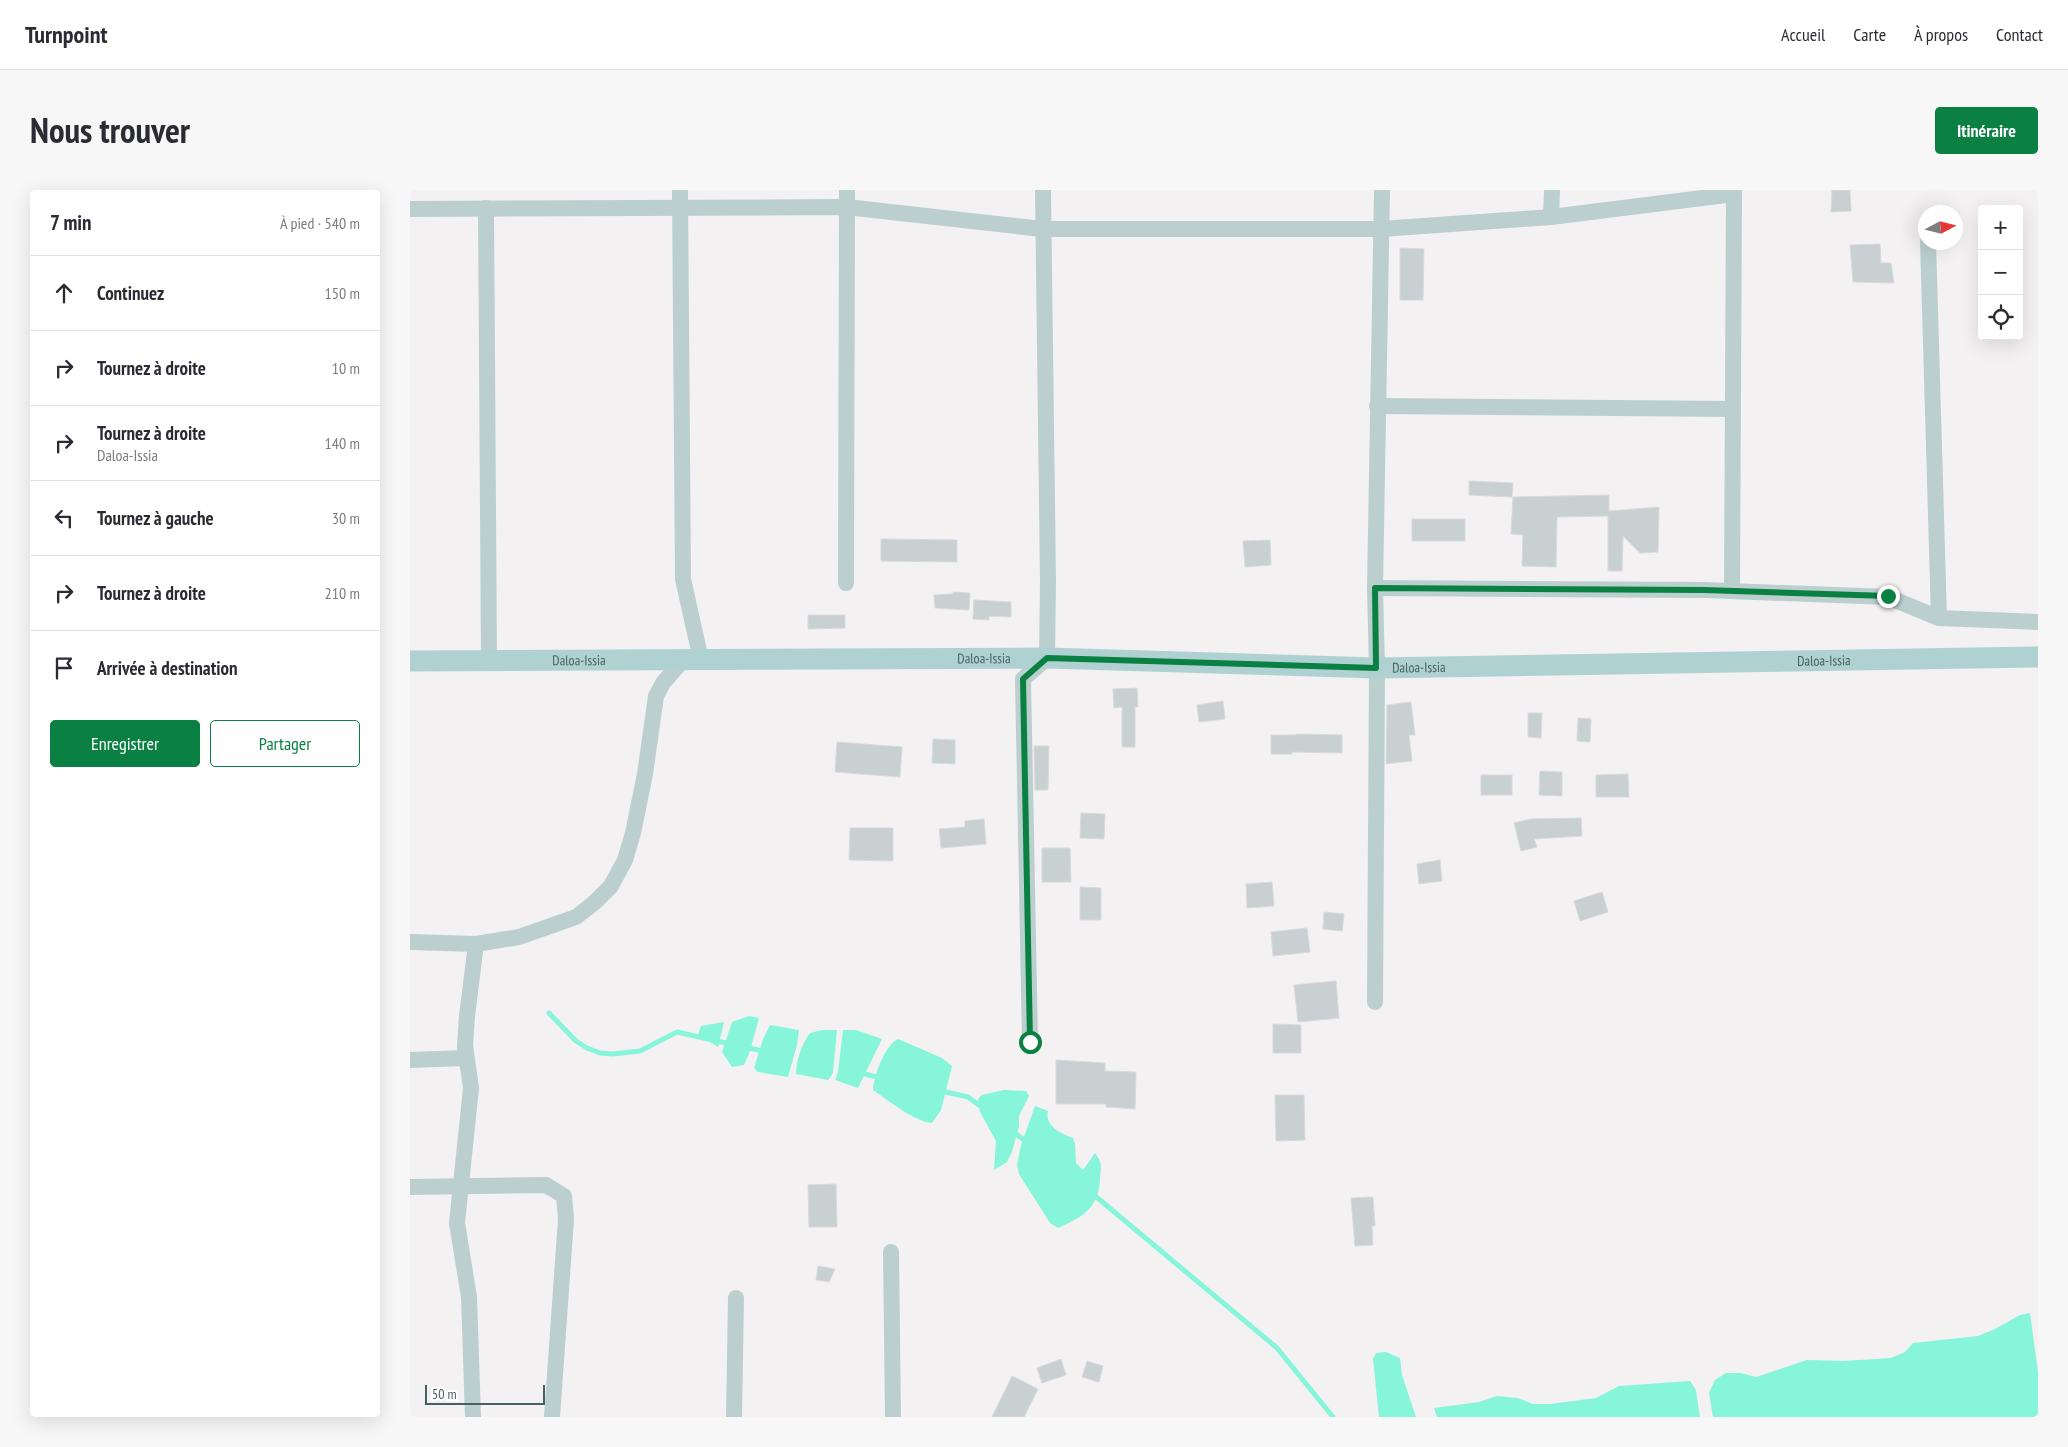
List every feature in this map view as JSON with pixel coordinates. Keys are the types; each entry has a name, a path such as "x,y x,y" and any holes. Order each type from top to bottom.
{"main road":[{"name":"Daloa-Issia","path":"410,662 1047,658 1376,668 2038,656"}],"street":[{"path":"410,942 476,944 519,937 549,928 576,917 594,903 611,886 625,860 646,774 656,696 663,683 692,660 683,579 680,190"},
{"path":"846,583 847,190"},
{"path":"1030,1042 1023,679 1047,658 1048,582 1043,190"},
{"path":"1374,1002 1375,588 1382,190"},
{"path":"1551,217 1552,190"},
{"path":"410,209 846,207 1042,229 1381,229 1551,217 1734,192 1732,591"},
{"path":"486,208 490,661"},
{"path":"1928,250 1939,618"},
{"path":"1377,406 1733,409"},
{"path":"1375,588 1732,591 1888,596 1939,618 2038,622"},
{"path":"473,1417 469,1297 457,1223 471,1088 464,1046 466,1016 476,944"},
{"path":"410,1060 466,1058"},
{"path":"410,1187 546,1185 564,1196 566,1219 552,1417"},
{"path":"891,1252 893,1417"},
{"path":"734,1417 736,1298"}],"shaded area":[{"path":"749,1016 759,1018 750,1051 744,1065 732,1067 722,1052 732,1022"},
{"path":"724,1022 718,1047 698,1035 701,1026"},
{"path":"770,1025 799,1030 788,1077 758,1072 754,1068 763,1039"},
{"path":"822,1030 837,1030 833,1073 828,1080 796,1074 798,1058 807,1037 810,1033"},
{"path":"843,1030 856,1030 882,1039 858,1088 835,1080 838,1072"},
{"path":"898,1039 942,1058 952,1066 941,1110 932,1123 910,1115 873,1090 881,1061 889,1047"},
{"path":"1004,1090 1026,1091 1029,1096 1019,1116 1019,1126 1012,1152 1007,1162 994,1170 996,1141 980,1112 978,1099 982,1095"},
{"path":"1035,1106 1048,1111 1047,1116 1055,1129 1073,1138 1076,1163 1083,1170 1095,1153 1101,1165 1099,1188 1093,1204 1075,1220 1058,1228 1050,1223 1019,1174 1017,1165 1021,1145"},
{"path":"2030,1313 2038,1372 2038,1417 1713,1417 1709,1393 1715,1380 1726,1373 1741,1373 1756,1377 1807,1360 1843,1361 1891,1358 1905,1352 1913,1343 1978,1336 2020,1315"},
{"path":"1386,1352 1400,1358 1402,1375 1416,1417 1379,1417 1373,1359 1376,1353"},
{"path":"1690,1381 1696,1390 1700,1417 1437,1417 1434,1408 1479,1402 1497,1396 1518,1398 1533,1404 1550,1404 1596,1398 1619,1386"}],"building":[{"path":"1832,190 1850,190 1851,211 1831,212"},
{"path":"1880,244 1881,263 1891,263 1894,283 1853,282 1850,245"},
{"path":"1400,248 1424,249 1423,300 1400,300"},
{"path":"1469,481 1513,483 1512,497 1469,495"},
{"path":"1609,495 1609,511 1659,507 1658,552 1640,553 1623,536 1622,571 1608,571 1608,516 1557,517 1556,567 1522,566 1523,535 1511,534 1513,497"},
{"path":"1412,519 1465,519 1465,541 1412,541"},
{"path":"881,539 957,540 957,562 881,561"},
{"path":"1270,540 1271,565 1245,567 1243,541"},
{"path":"953,592 970,593 969,610 935,608 934,595 953,594"},
{"path":"974,600 1011,602 1011,617 989,616 989,620 973,619"},
{"path":"808,615 845,615 845,628 808,629"},
{"path":"1137,688 1138,707 1135,707 1135,747 1122,747 1122,707 1114,708 1113,689"},
{"path":"1223,701 1225,719 1199,722 1197,705"},
{"path":"1411,702 1415,735 1409,735 1412,761 1386,764 1387,705"},
{"path":"1528,713 1542,713 1541,738 1528,737"},
{"path":"1578,718 1591,719 1590,742 1577,741"},
{"path":"1271,735 1342,735 1342,753 1292,752 1292,754 1271,754"},
{"path":"933,739 955,740 955,764 932,763"},
{"path":"837,742 902,747 900,777 835,772"},
{"path":"1034,746 1049,746 1048,790 1035,790"},
{"path":"1540,771 1562,772 1562,796 1539,795"},
{"path":"1628,774 1629,797 1596,797 1596,775"},
{"path":"1481,775 1512,775 1512,795 1481,795"},
{"path":"1081,813 1105,814 1104,839 1080,838"},
{"path":"1581,818 1582,836 1534,839 1537,847 1521,851 1514,823 1530,819"},
{"path":"984,819 986,844 941,848 939,829 965,827 965,821"},
{"path":"850,828 893,828 893,861 849,860"},
{"path":"1042,848 1070,848 1071,882 1042,882"},
{"path":"1440,860 1442,881 1419,884 1417,864"},
{"path":"1272,882 1274,906 1247,908 1246,884"},
{"path":"1080,887 1101,888 1101,920 1080,920"},
{"path":"1602,892 1608,912 1580,921 1574,901"},
{"path":"1324,912 1344,914 1342,931 1323,929"},
{"path":"1307,928 1310,952 1273,956 1271,932"},
{"path":"1336,981 1339,1018 1298,1022 1294,985"},
{"path":"1273,1024 1301,1025 1301,1053 1273,1053"},
{"path":"1056,1060 1105,1063 1105,1071 1136,1072 1135,1109 1106,1107 1106,1104 1056,1104"},
{"path":"1275,1095 1304,1095 1305,1140 1276,1141"},
{"path":"836,1184 837,1227 809,1227 808,1185"},
{"path":"1373,1197 1375,1226 1372,1226 1373,1245 1355,1246 1351,1198"},
{"path":"818,1266 835,1269 829,1282 816,1280"},
{"path":"1061,1359 1066,1375 1042,1383 1037,1368"},
{"path":"1087,1361 1103,1366 1099,1382 1082,1377"},
{"path":"1012,1376 1038,1389 1024,1417 992,1417"}],"waterway":[{"path":"549,1013 576,1041 600,1053 613,1054 640,1051 677,1032 730,1044"},
{"path":"745,1047 766,1052"},
{"path":"860,1073 881,1078"},
{"path":"941,1091 968,1097 983,1108"},
{"path":"1011,1130 1028,1143"},
{"path":"1094,1195 1277,1348 1333,1417"}],"route":[{"path":"1030,1042 1023,679 1047,658 1376,668 1375,588 1704,590 1888,596"}]}
